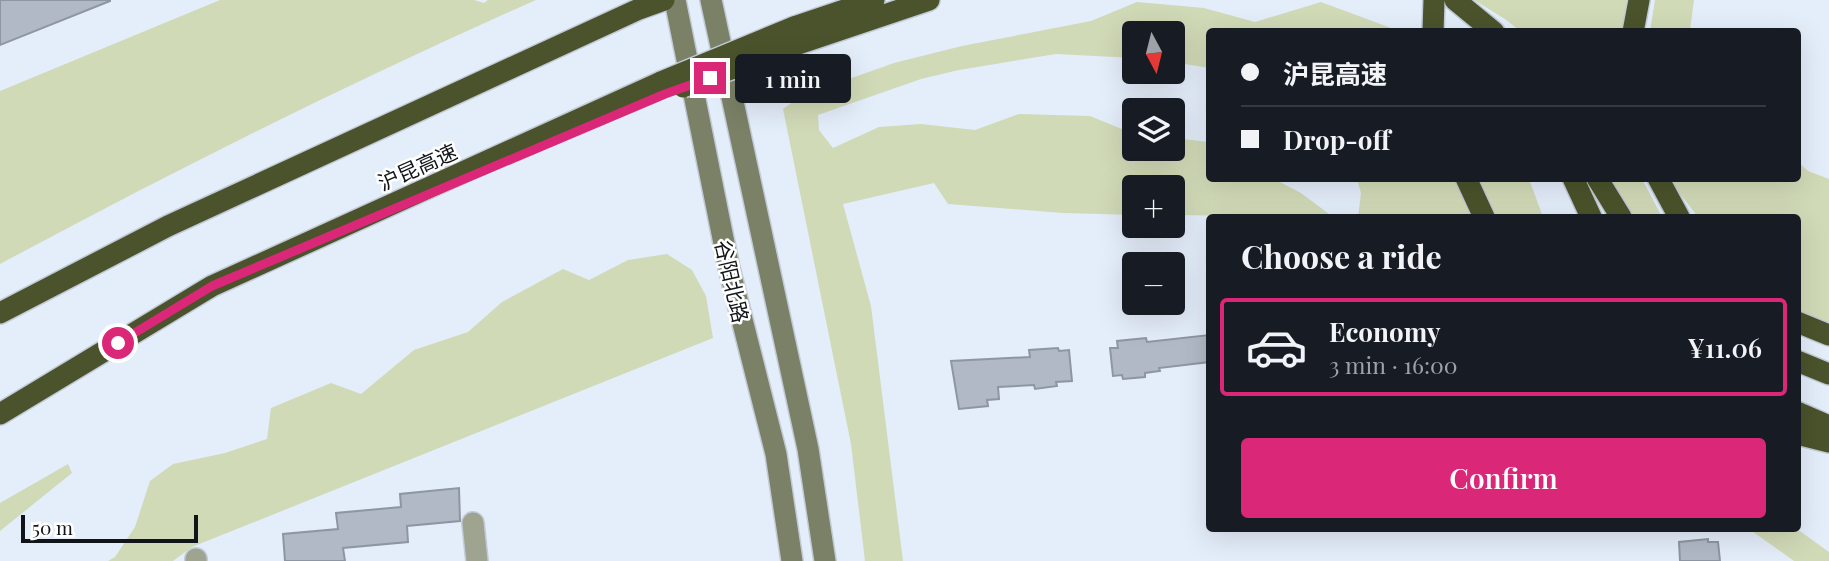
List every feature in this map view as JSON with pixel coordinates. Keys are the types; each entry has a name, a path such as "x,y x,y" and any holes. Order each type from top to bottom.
{"highway":[{"path":"0,313 168,226 639,9 664,0"},
{"name":"沪昆高速","path":"0,414 212,286 663,88 796,36 874,0"},
{"path":"796,36 929,0"},
{"path":"1433,28 1434,0"},
{"path":"1455,0 1489,28"},
{"path":"1634,28 1639,0"},
{"path":"1468,182 1483,214"},
{"path":"1575,182 1590,214"},
{"path":"1599,182 1618,214"},
{"path":"1660,182 1677,214"},
{"path":"1801,324 1829,335"},
{"path":"1801,363 1829,374"},
{"path":"1801,414 1829,425"},
{"path":"1801,435 1829,442"}],"main road":[{"name":"谷阳北路","path":"675,0 729,268 776,454 792,561"},
{"name":"谷阳北路","path":"711,0 808,449 825,561"}],"street":[{"path":"472,523 477,561"}],"green space":[{"path":"220,0 474,0 484,3 488,0 536,0 266,127 0,264 0,91"},
{"path":"1474,0 1627,0 1622,28 1516,28"},
{"path":"1655,0 1694,0 1690,28 1650,28"},
{"path":"1137,2 1204,8 1255,22 1321,2 1391,28 1206,28 1206,68 1185,64 1185,21 1122,21 1122,57 1056,54 959,70 921,79 818,115 819,130 833,148 879,127 921,124 975,130 1019,114 1090,116 1122,129 1122,161 1185,161 1185,139 1206,142 1206,182 1280,182 1301,193 1329,214 1185,215 1185,175 1122,175 1122,215 948,204 934,183 843,204 871,306 903,561 865,561 851,444 783,109 801,96 894,63 962,46 1091,21"},
{"path":"1801,165 1808,171 1829,179 1829,326 1801,311 1801,214 1696,214 1673,182 1801,182"},
{"path":"1358,182 1530,182 1542,214 1358,214 1361,193"},
{"path":"1610,182 1644,182 1660,214 1628,214"},
{"path":"667,254 692,270 706,296 713,338 192,547 173,561 108,561 115,557 135,527 150,481 173,464 225,453 267,439 271,408 331,383 361,394 414,350 468,332 502,302 563,269 589,280 628,260"},
{"path":"68,464 72,473 0,531 0,503"},
{"path":"1753,532 1801,532 1829,552 1829,561 1794,561"}],"building":[{"path":"0,0 110,0 110,1 0,45"},
{"path":"1206,335 1206,362 1159,368 1160,371 1145,373 1145,377 1123,379 1122,375 1113,376 1110,348 1118,348 1117,341 1146,338 1147,342"},
{"path":"1058,348 1059,351 1069,350 1072,381 1056,382 1057,386 1035,389 1034,385 998,387 999,399 987,400 988,406 959,409 951,361 1030,357 1029,350"},
{"path":"459,488 460,521 407,526 408,542 343,548 345,561 285,561 283,534 338,529 336,513 401,507 400,494"},
{"path":"1708,539 1708,542 1718,542 1720,561 1680,561 1679,542"}],"route":[{"path":"118,343 212,286 665,94 710,78"}]}
